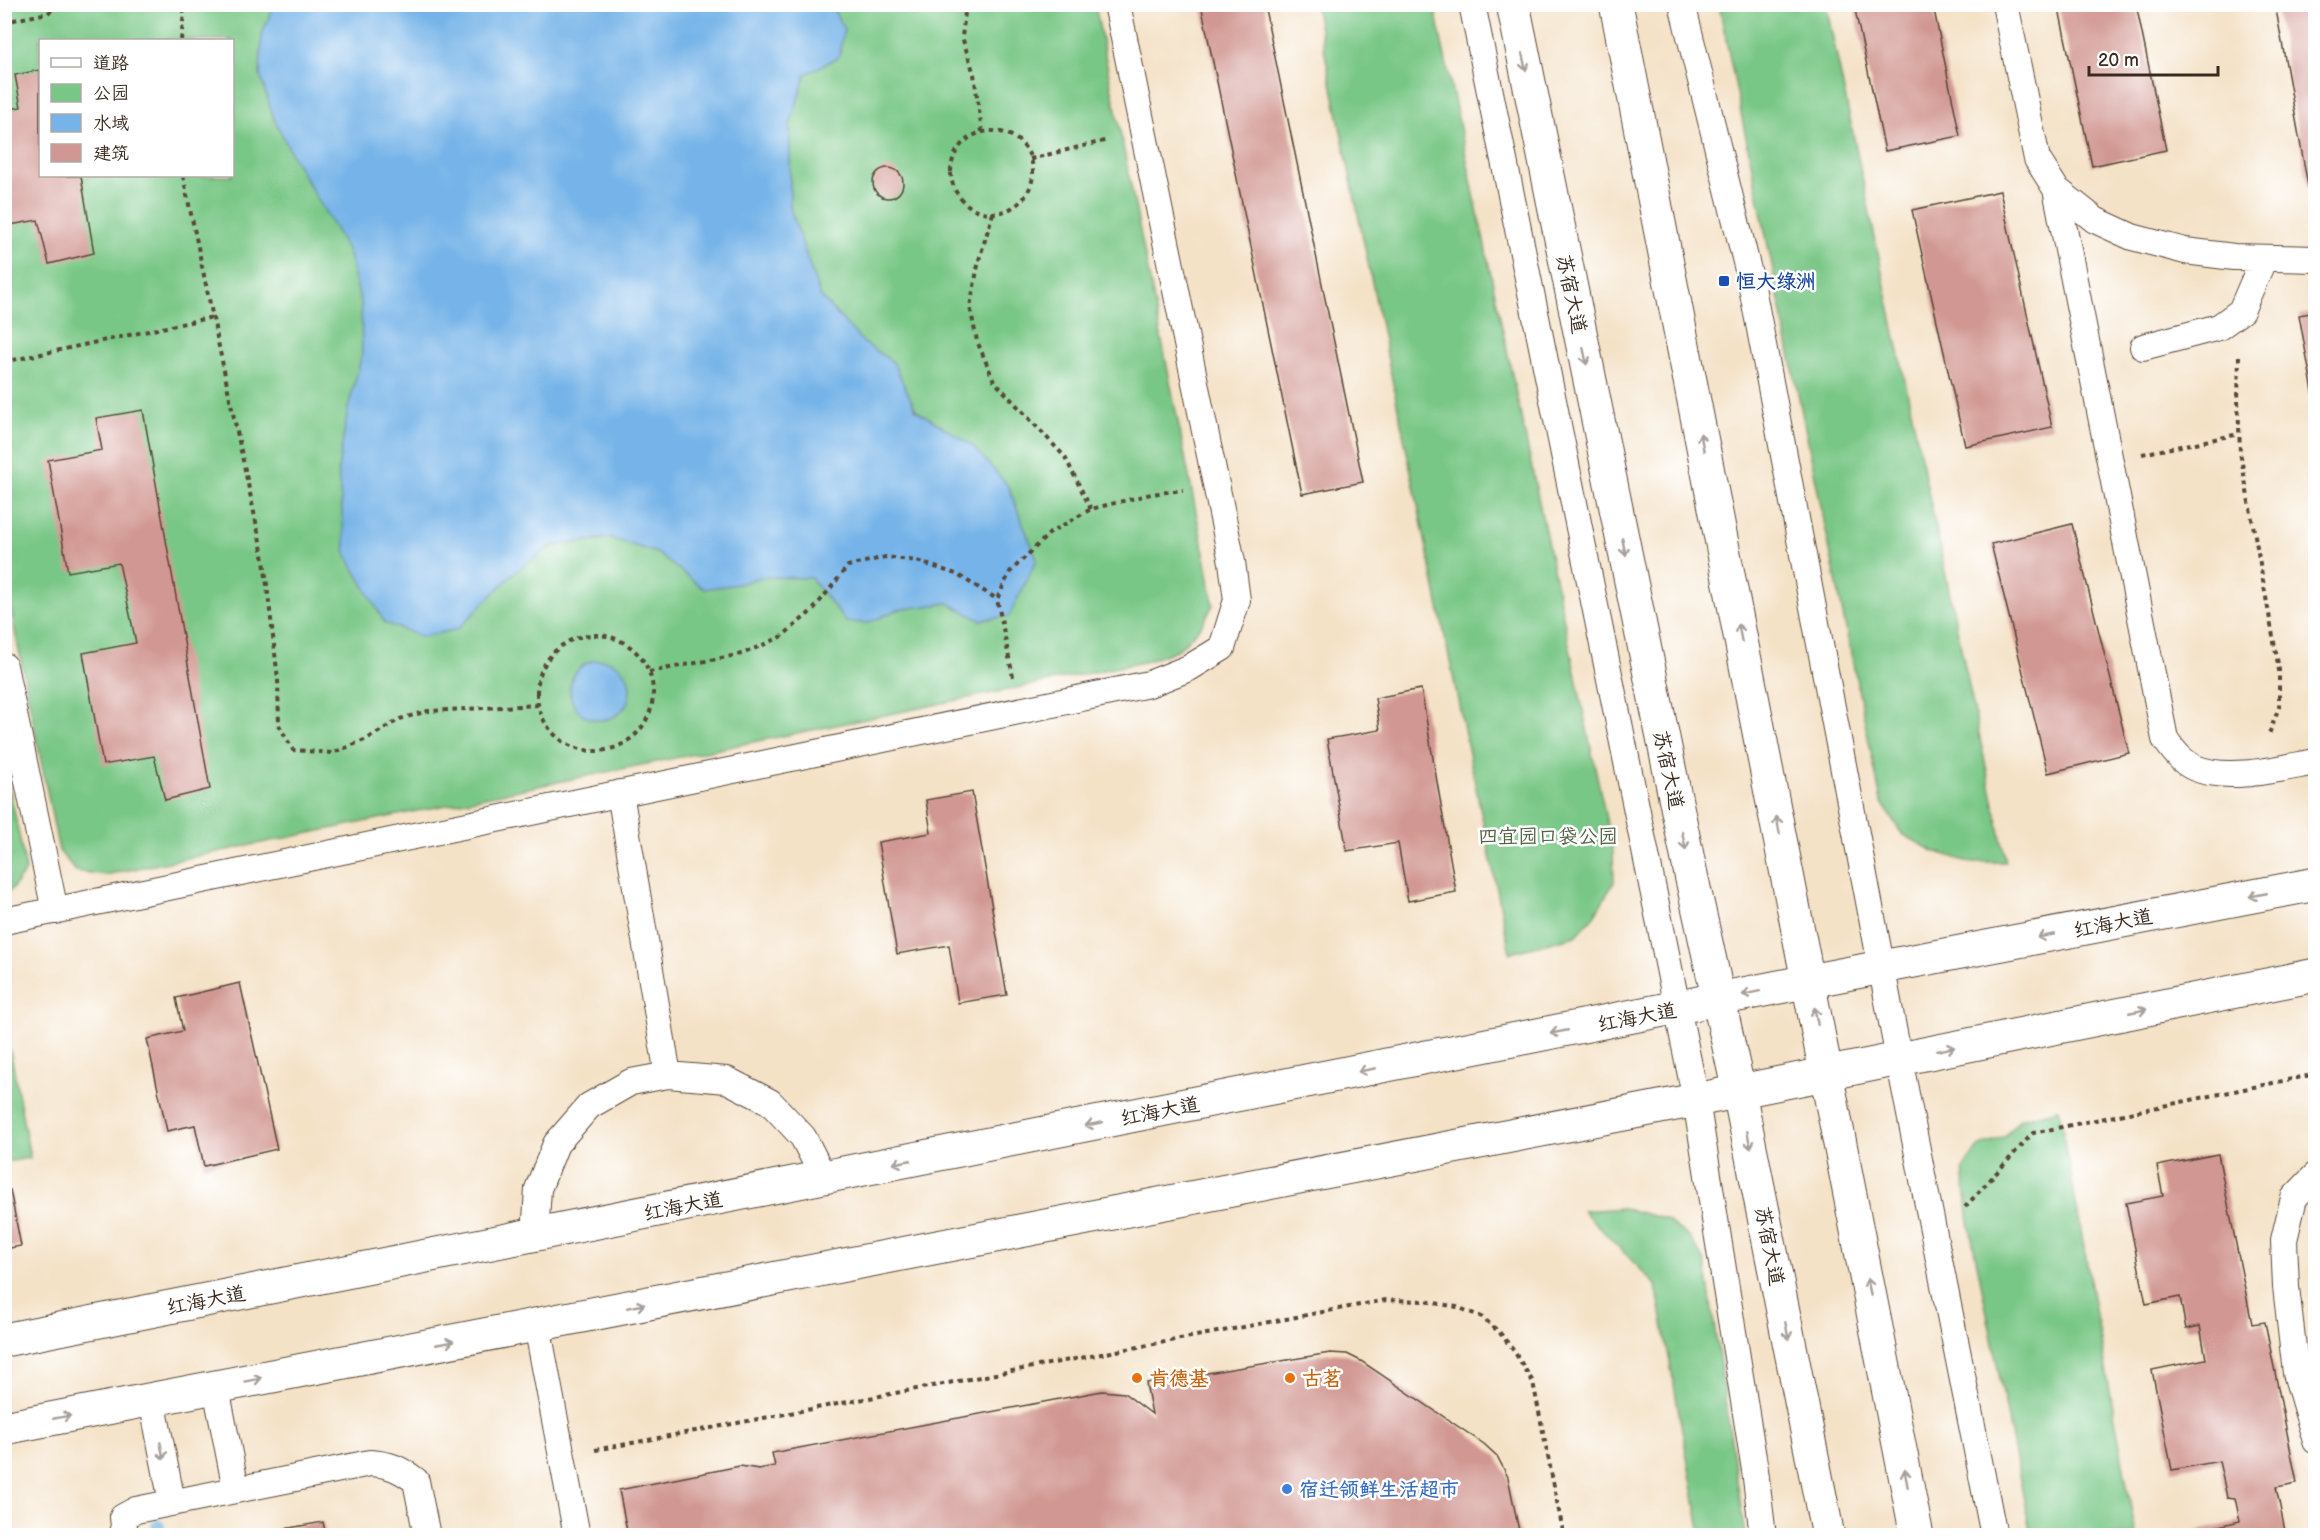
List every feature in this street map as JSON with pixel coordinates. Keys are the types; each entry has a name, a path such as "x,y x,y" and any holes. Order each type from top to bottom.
{"main road":[{"name":"苏宿大道","path":"1513,4 1690,870 1739,1092 1828,1536"},
{"path":"1616,4 1917,1536"},
{"name":"红海大道","path":"4,1340 1809,981 2316,884"},
{"path":"4,1428 1739,1092 2316,975"}],"lane":[{"path":"4,921 1149,684 1189,668 1221,648 1237,600 1232,562 1117,4"},
{"path":"1472,4 1696,1100 1755,1470 1763,1536"},
{"path":"1682,4 1751,282 1899,1059 1994,1536"},
{"path":"2005,4 2037,159 2056,189 2095,220 2132,237 2185,251 2234,257 2316,259"},
{"path":"2056,189 2165,739 2176,755 2195,767 2215,772 2256,773 2316,762"},
{"path":"2143,347 2219,327 2241,311 2264,258"},
{"path":"4,666 55,911"},
{"path":"620,793 668,1075"},
{"path":"535,1235 538,1189 556,1144 589,1106 631,1082 668,1075 727,1080 770,1102 803,1137 824,1178"},
{"path":"2316,1174 2294,1198 2284,1240 2286,1287 2296,1373 2316,1441"},
{"path":"537,1325 577,1536"},
{"path":"216,1388 236,1489"},
{"path":"152,1400 172,1502"},
{"path":"125,1536 123,1517 136,1510 370,1463 388,1464 416,1481 427,1536"}],"path":[{"path":"4,22 48,13 61,4"},
{"path":"181,39 185,4"},
{"path":"966,4 962,37 974,74 982,132"},
{"path":"995,131 1009,134 1021,142 1033,166 1032,180 1027,193 1018,204 993,213 968,205 959,195 953,183 951,171 960,146 969,137 982,132 995,131"},
{"path":"1030,159 1143,132"},
{"path":"183,177 264,560 277,668 279,725 293,750 333,753 367,740 400,719 428,711 539,705"},
{"path":"993,213 970,307 976,341 994,381 1065,457 1091,509"},
{"path":"2241,311 2238,400 2240,452 2279,670 2278,707 2256,773"},
{"path":"4,362 213,318"},
{"path":"2110,460 2239,434"},
{"path":"1020,710 997,599 1010,572 1051,531 1091,509 1151,494 1216,485"},
{"path":"649,672 742,654 781,637 813,610 848,566 886,556 917,561 956,574 997,599"},
{"path":"588,635 607,636 625,643 639,656 649,672 653,690 651,709 643,727 629,741 612,749 593,751 574,747 558,737 545,723 539,705 537,686 543,667 554,652 570,641 588,635"},
{"path":"1935,1239 2033,1133 2316,1074"},
{"path":"562,1456 1386,1300 1424,1301 1457,1307 1482,1317 1500,1333 1533,1382 1564,1536"}],"green space":[{"path":"4,5 1095,5 1213,605 1201,626 1179,649 1148,661 105,875 76,871 59,851 5,581"},
{"name":"四宜园口袋公园","path":"1315,5 1434,5 1613,852 1614,882 1594,916 1576,936 1510,953"},
{"path":"1719,5 1826,5 2006,862 1969,862 1933,851 1902,834 1881,801"},
{"path":"5,765 26,870 13,888 5,894"},
{"path":"10,1049 30,1158 5,1162 4,1050"},
{"path":"2059,1109 2136,1535 2031,1535 1969,1223 1963,1169 1978,1147 2004,1137 2020,1119"},
{"path":"1623,1208 1665,1219 1690,1238 1705,1262 1745,1535 1701,1535 1656,1285 1583,1211"}],"water":[{"path":"274,5 833,5 844,29 839,57 806,74 790,125 790,208 820,296 864,343 893,362 916,410 972,445 1008,486 1037,559 1009,616 980,620 948,603 897,610 868,623 846,622 811,578 760,577 739,584 704,589 657,553 610,538 552,546 514,573 458,629 423,637 385,623 346,554 338,470 348,408 362,354 361,303 348,251 295,161 274,119 260,75 262,34"},
{"path":"594,660 606,660 617,665 625,673 630,690 628,702 617,715 606,720 594,720 583,715 575,707 570,696 570,684 575,673 583,665"}],"building":[{"path":"1201,4 1264,4 1363,482 1302,494"},
{"path":"2058,4 2136,4 2166,150 2092,166"},
{"path":"2275,4 2316,4 2316,219 2314,219"},
{"path":"1854,5 1933,5 1960,136 1885,151"},
{"path":"39,70 39,177 81,177 94,253 49,264 38,220 4,226 4,110 21,107 15,75"},
{"path":"888,168 899,172 903,183 899,194 888,198 877,194 873,183 877,172"},
{"path":"2000,191 2052,427 1965,446 1912,210"},
{"path":"2316,312 2316,397 2314,397 2299,315"},
{"path":"143,410 210,789 165,800 154,756 103,765 83,653 136,643 119,563 68,572 48,460 102,450 96,418"},
{"path":"2072,524 2129,753 2048,773 1991,544"},
{"path":"1421,689 1456,892 1408,901 1398,843 1347,851 1327,739 1380,730 1375,698"},
{"path":"972,792 1007,995 958,1003 949,945 897,954 878,842 931,833 926,800"},
{"path":"240,983 277,1149 204,1166 195,1125 167,1131 147,1039 183,1031 176,998"},
{"path":"2218,1154 2252,1324 2265,1322 2297,1483 2276,1487 2286,1536 2176,1536 2240,1521 2235,1498 2227,1497 2219,1461 2172,1470 2152,1370 2206,1359 2200,1326 2186,1329 2180,1297 2146,1304 2126,1203 2163,1196 2157,1166"},
{"path":"10,1190 21,1246 4,1249 4,1191"},
{"path":"1330,1353 1347,1354 1361,1361 1484,1444 1497,1456 1508,1477 1520,1536 628,1536 619,1490 740,1466 759,1469 775,1466 772,1453 1102,1391 1124,1393 1152,1414 1146,1383"},
{"path":"323,1522 326,1536 255,1536 255,1534"}],"waterway":[{"path":"158,1527 160,1536"}],"place":[{"name":"恒大绿洲","path":"1724,281"},
{"name":"肯德基","path":"1137,1378"},
{"name":"古茗","path":"1290,1378"},
{"name":"宿迁领鲜生活超市","path":"1287,1489"}]}
